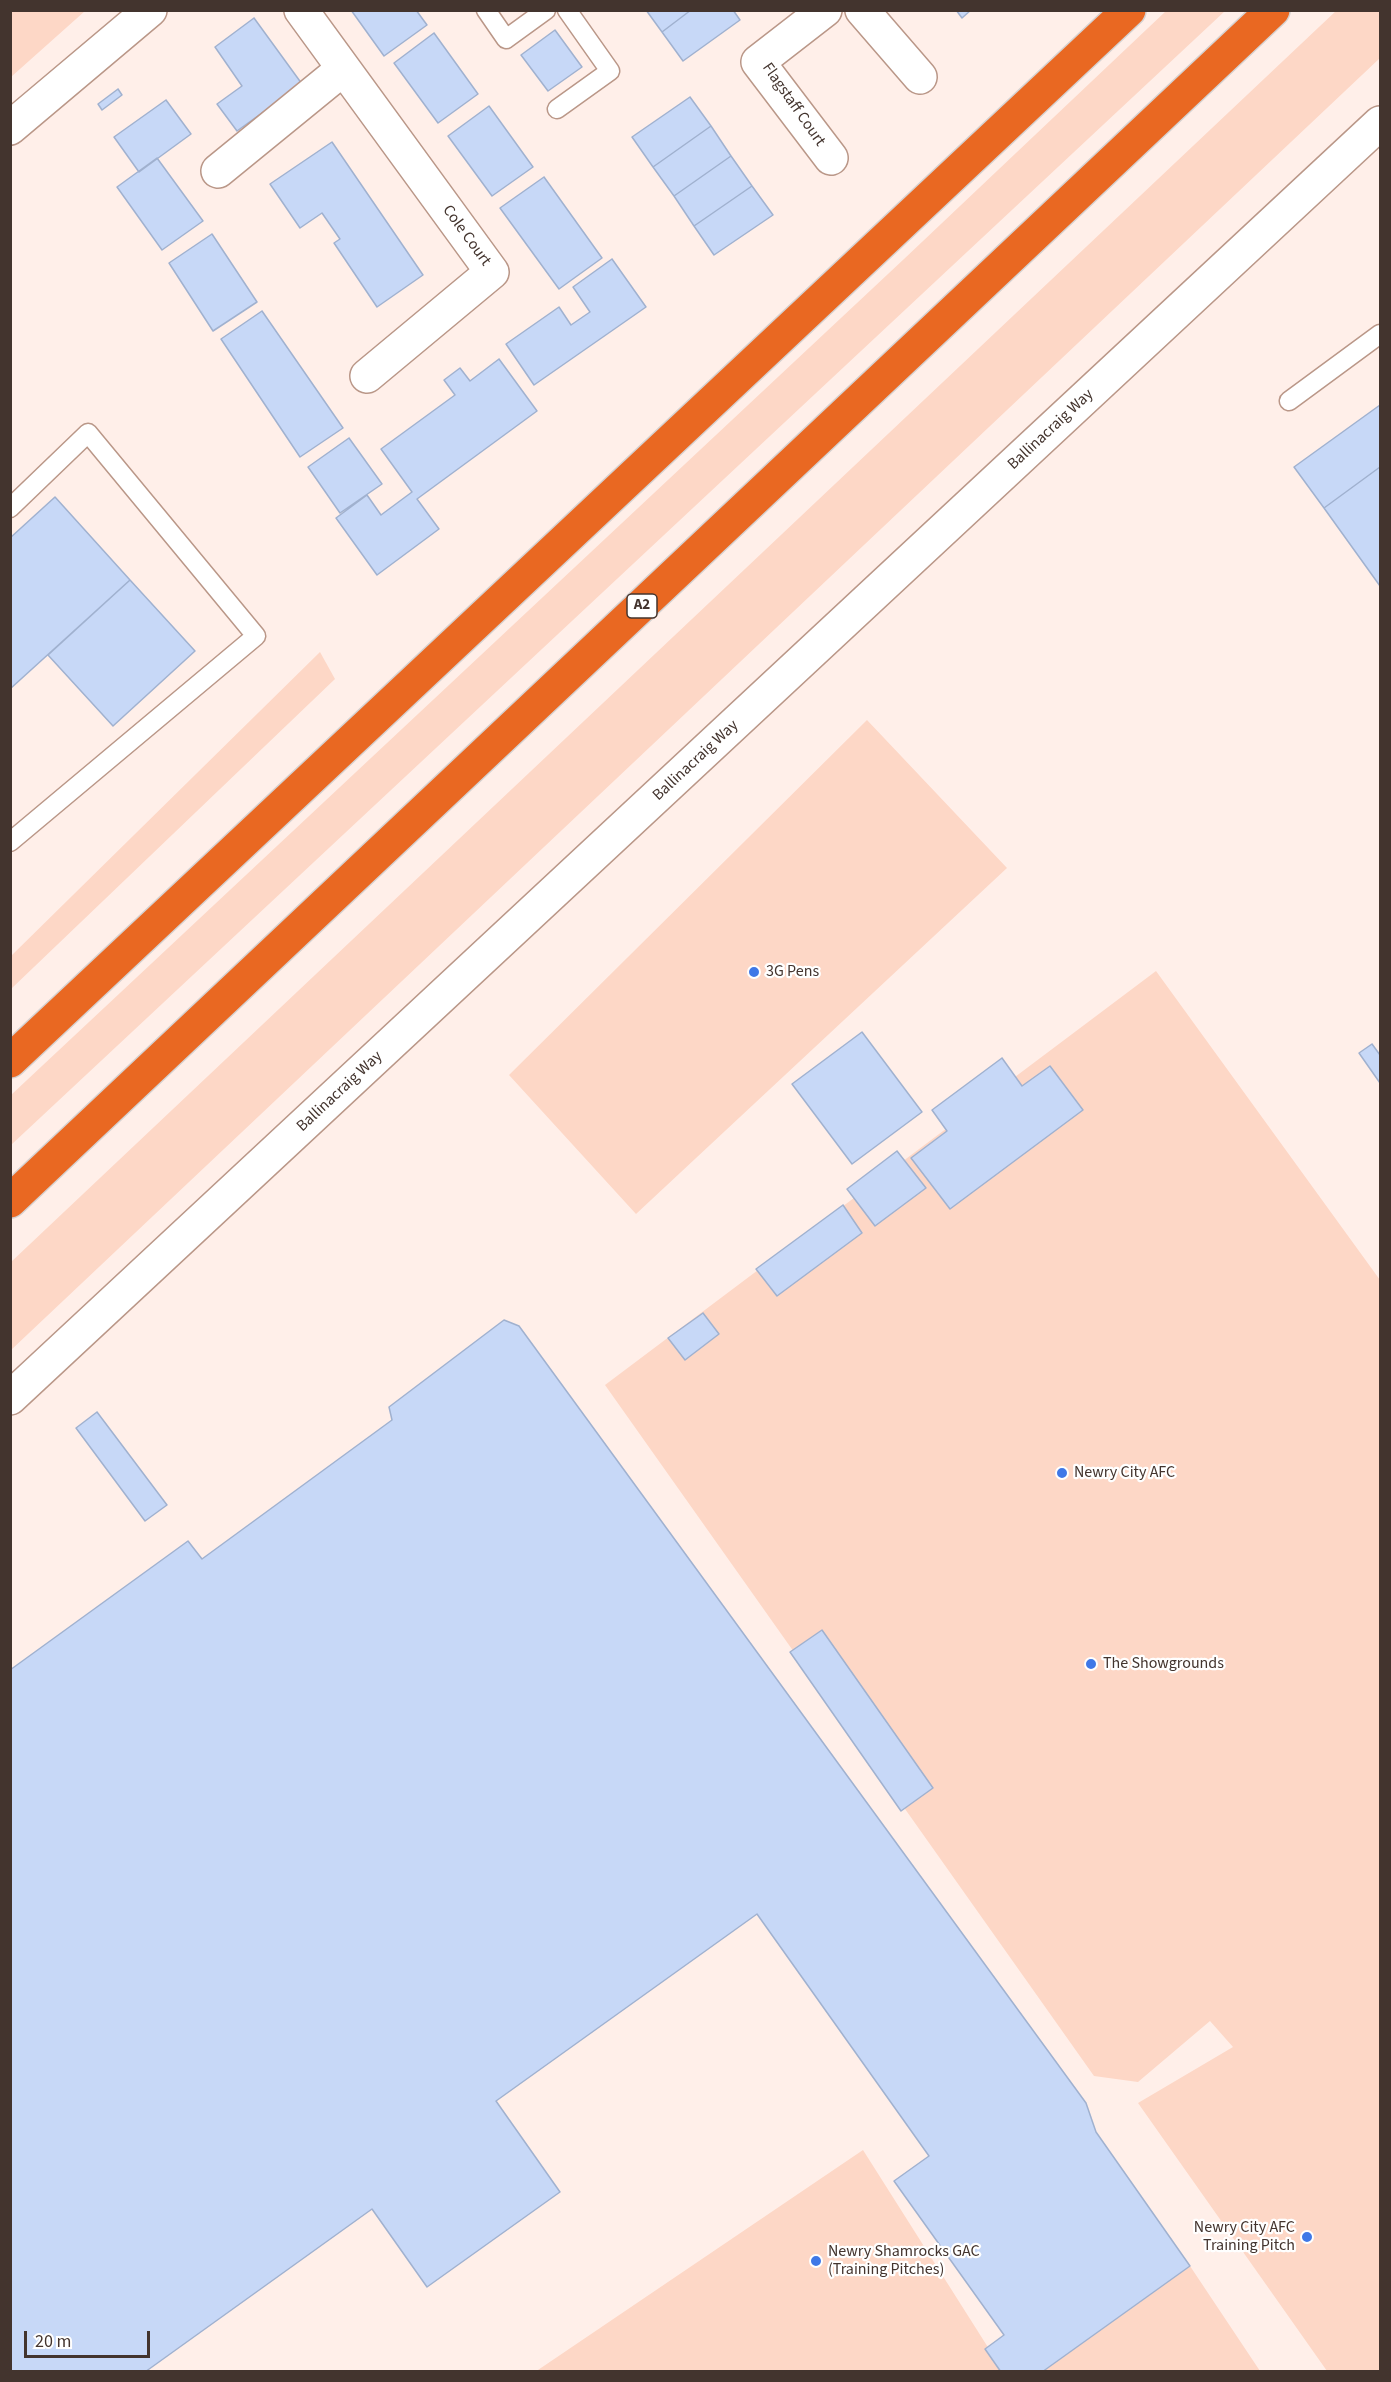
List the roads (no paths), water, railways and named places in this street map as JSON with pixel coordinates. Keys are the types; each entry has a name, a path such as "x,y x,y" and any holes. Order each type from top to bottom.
{"highway":[{"path":"10,1061 1129,10"},
{"name":"A2","path":"10,1201 1273,10"}],"street":[{"path":"10,128 150,10"},
{"name":"Cole Court","path":"301,10 492,272 367,376"},
{"name":"Flagstaff Court","path":"825,10 759,62 831,158"},
{"path":"862,10 920,77"},
{"path":"218,171 343,69"},
{"name":"Ballinacraig Way","path":"10,1398 1380,123"}],"lane":[{"path":"486,10 506,39 546,10"},
{"path":"557,109 609,71 567,10"},
{"path":"1289,401 1380,334"},
{"path":"10,508 88,433 256,636 10,842"}],"place":[{"name":"3G Pens","path":"754,972"},
{"name":"Newry City AFC","path":"1062,1473"},
{"name":"The Showgrounds","path":"1091,1664"},
{"name":"Newry City AFC Training Pitch","path":"1307,2237"},
{"name":"Newry Shamrocks GAC (Training Pitches)","path":"816,2261"}]}
